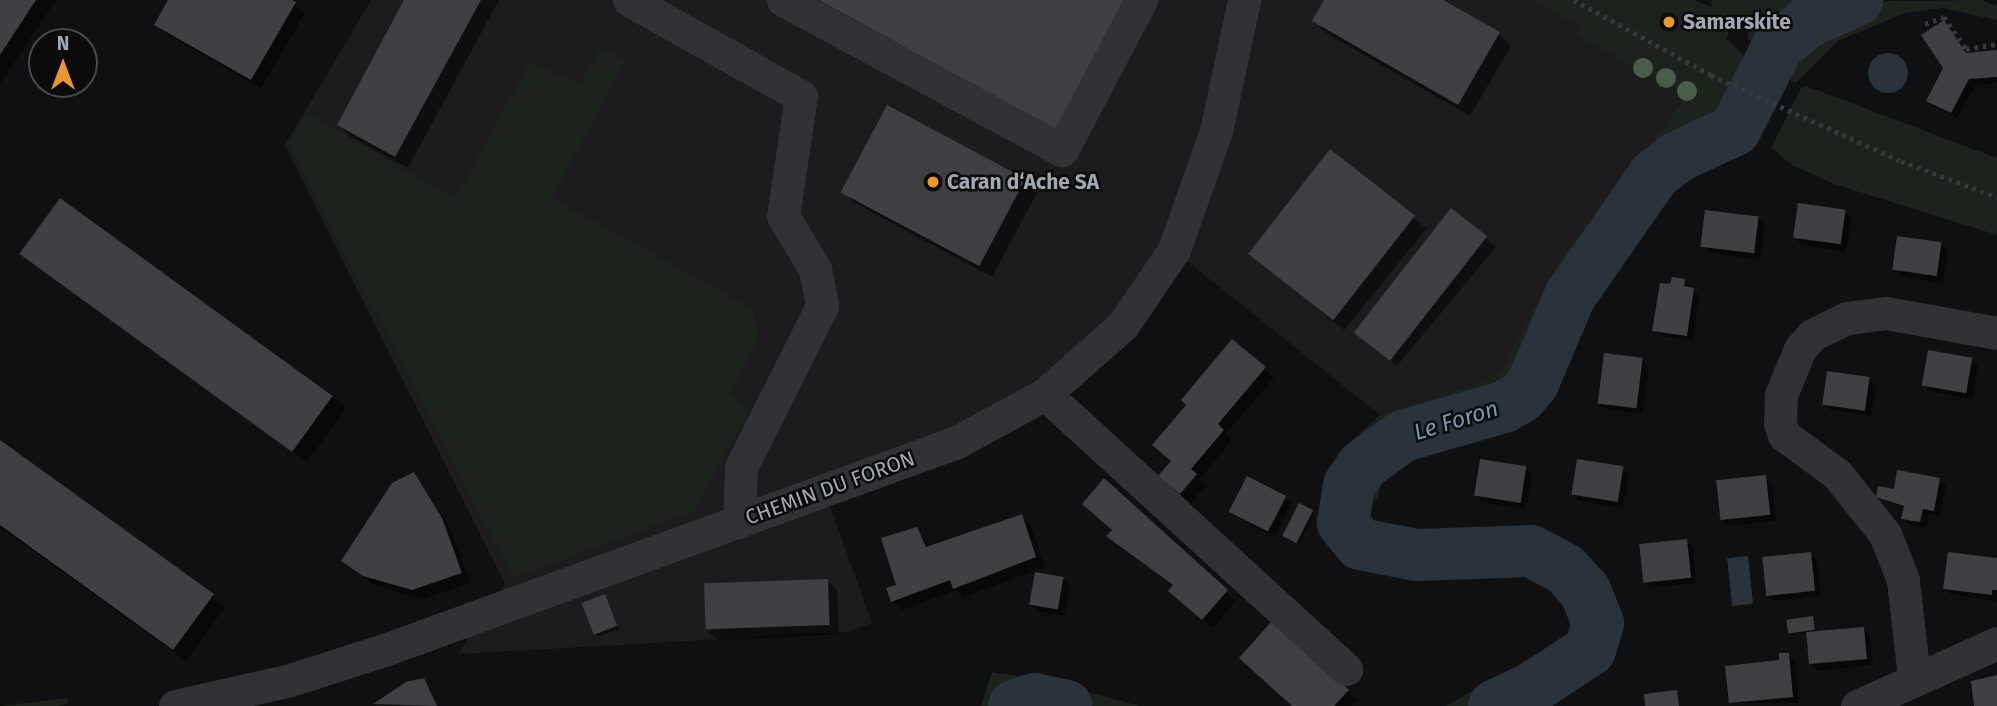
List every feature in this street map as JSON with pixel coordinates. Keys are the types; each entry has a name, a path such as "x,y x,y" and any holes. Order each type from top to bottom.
{"street":[{"path":"783,0 1062,150 1141,0"},
{"name":"CHEMIN DU FORON","path":"175,706 334,668 957,442 1045,394 1123,325 1174,250 1216,131 1244,0"},
{"path":"638,2 801,96 783,216 815,269 822,306 741,467 739,522"},
{"path":"1914,677 1903,580 1885,534 1837,474 1784,435 1780,424 1782,396 1800,349 1812,335 1847,318 1886,313 1997,333"},
{"path":"1045,394 1346,669"},
{"path":"1857,706 1914,677 1997,643"}],"path":[{"path":"1574,0 1788,111 1901,162 1997,197"},
{"path":"1925,24 1944,17 1966,48 1997,44"}],"shaded area":[{"path":"371,0 1535,0 1690,91 1559,261 1513,352 1502,370 1487,381 1380,415 1174,251 1083,365 825,492 872,623 847,632 458,654 505,584 285,145"},
{"path":"1534,0 1694,0 1711,7 1712,0 1834,0 1812,9 1773,38 1764,51 1747,38 1750,25 1736,19 1726,38 1743,55 1742,68 1720,111 1729,99 1740,103 1715,132 1660,158 1643,179 1574,269 1534,359 1514,391 1390,433 1354,461 1338,482 1333,505 1335,526 1343,543 1364,557 1403,565 1505,557 1535,562 1572,586 1580,597 1587,620 1578,647 1474,706 1446,706 1565,638 1572,629 1572,611 1552,588 1535,577 1392,576 1355,564 1338,553 1328,539 1321,501 1338,453 1380,415 1487,381 1502,370 1559,261 1687,95 1577,36 1581,28"},
{"path":"1981,0 1997,6 1997,20 1942,8 1905,13 1838,41 1796,83 1771,71 1799,39 1887,1"},
{"path":"601,48 626,60 552,198 753,309 759,338 730,395 750,409 695,511 513,578 288,144 307,113 455,199 530,62 580,84"},
{"path":"1888,53 1896,54 1902,59 1907,65 1907,81 1902,87 1896,92 1888,93 1880,92 1874,87 1869,81 1868,73 1869,65 1874,59 1880,54"},
{"path":"1806,86 1997,158 1997,235 1834,184 1792,165 1771,148 1801,88"},
{"path":"1429,437 1429,450 1394,465 1381,482 1378,497 1367,505 1373,526 1418,529 1426,538 1440,538 1440,546 1367,540 1354,527 1349,506 1356,486 1391,454"},
{"path":"1748,556 1753,604 1732,606 1727,558"},
{"path":"992,672 1046,681 1140,706 981,706"},
{"path":"67,698 68,704 56,706 0,706"}],"building":[{"path":"0,0 36,0 0,55"},
{"path":"168,0 296,2 251,80 154,25"},
{"path":"404,0 481,0 395,157 337,125"},
{"path":"819,0 1127,0 1056,130"},
{"path":"1324,0 1443,0 1500,32 1458,105 1312,21"},
{"path":"1944,20 1966,53 1997,50 1997,77 1969,79 1951,113 1926,101 1943,68 1921,35"},
{"path":"887,105 1026,179 979,266 841,192"},
{"path":"1330,149 1415,215 1333,320 1248,254"},
{"path":"60,198 333,396 292,452 19,254"},
{"path":"1798,203 1846,210 1841,244 1793,238"},
{"path":"1451,208 1487,236 1390,361 1354,333"},
{"path":"1705,210 1759,217 1754,253 1700,247"},
{"path":"1897,236 1942,242 1937,276 1892,270"},
{"path":"1672,277 1685,279 1684,286 1694,288 1687,336 1652,331 1660,283 1670,284"},
{"path":"1232,339 1266,367 1218,424 1224,430 1191,469 1197,474 1180,494 1158,476 1171,461 1152,445 1186,405 1181,400"},
{"path":"1928,350 1972,358 1966,393 1922,385"},
{"path":"1604,353 1643,358 1636,408 1598,404"},
{"path":"1827,371 1870,377 1865,411 1822,405"},
{"path":"0,440 214,594 173,650 0,525"},
{"path":"1480,459 1526,466 1521,503 1474,496"},
{"path":"1577,459 1623,466 1618,502 1571,495"},
{"path":"1897,470 1940,478 1934,511 1923,509 1920,522 1901,519 1904,506 1876,497 1878,486 1894,489"},
{"path":"414,472 442,518 462,573 412,590 363,576 341,561 392,483"},
{"path":"1766,475 1770,515 1720,520 1716,480"},
{"path":"1247,476 1286,496 1268,532 1229,512"},
{"path":"1104,478 1228,590 1202,620 1168,591 1173,585 1106,536 1112,530 1082,504"},
{"path":"1299,503 1313,510 1296,543 1282,536"},
{"path":"1022,514 1036,557 953,589 950,580 891,602 886,588 896,585 881,538 917,527 926,547"},
{"path":"1687,539 1691,578 1643,583 1639,544"},
{"path":"1811,552 1815,591 1766,596 1762,557"},
{"path":"1948,552 1997,558 1997,590 1992,590 1992,595 1943,589"},
{"path":"1035,572 1064,577 1058,610 1029,604"},
{"path":"828,579 830,625 706,629 704,583"},
{"path":"605,594 617,626 594,635 582,603"},
{"path":"1813,616 1815,630 1788,634 1786,620"},
{"path":"1272,621 1349,690 1334,706 1292,706 1239,658"},
{"path":"1864,627 1867,659 1809,664 1806,632"},
{"path":"1779,653 1789,653 1793,697 1729,703 1725,666 1779,660"},
{"path":"1997,675 1997,706 1974,706 1971,681"},
{"path":"424,678 437,706 373,704 406,682"},
{"path":"1677,690 1679,706 1645,706 1644,694"}],"waterway":[{"name":"Le Foron","path":"1494,706 1532,688 1590,650 1598,623 1585,591 1565,569 1531,551 1416,555 1360,544 1343,523 1349,485 1363,465 1403,436 1504,407 1521,397 1533,383 1570,296 1654,175 1677,157 1735,130 1778,46 1808,22 1857,0"},
{"name":"Le Foron","path":"1014,706 1034,699 1066,706"}],"place":[{"name":"Samarskite","path":"1669,22"},
{"name":"Caran d‘Ache SA","path":"933,182"}]}
